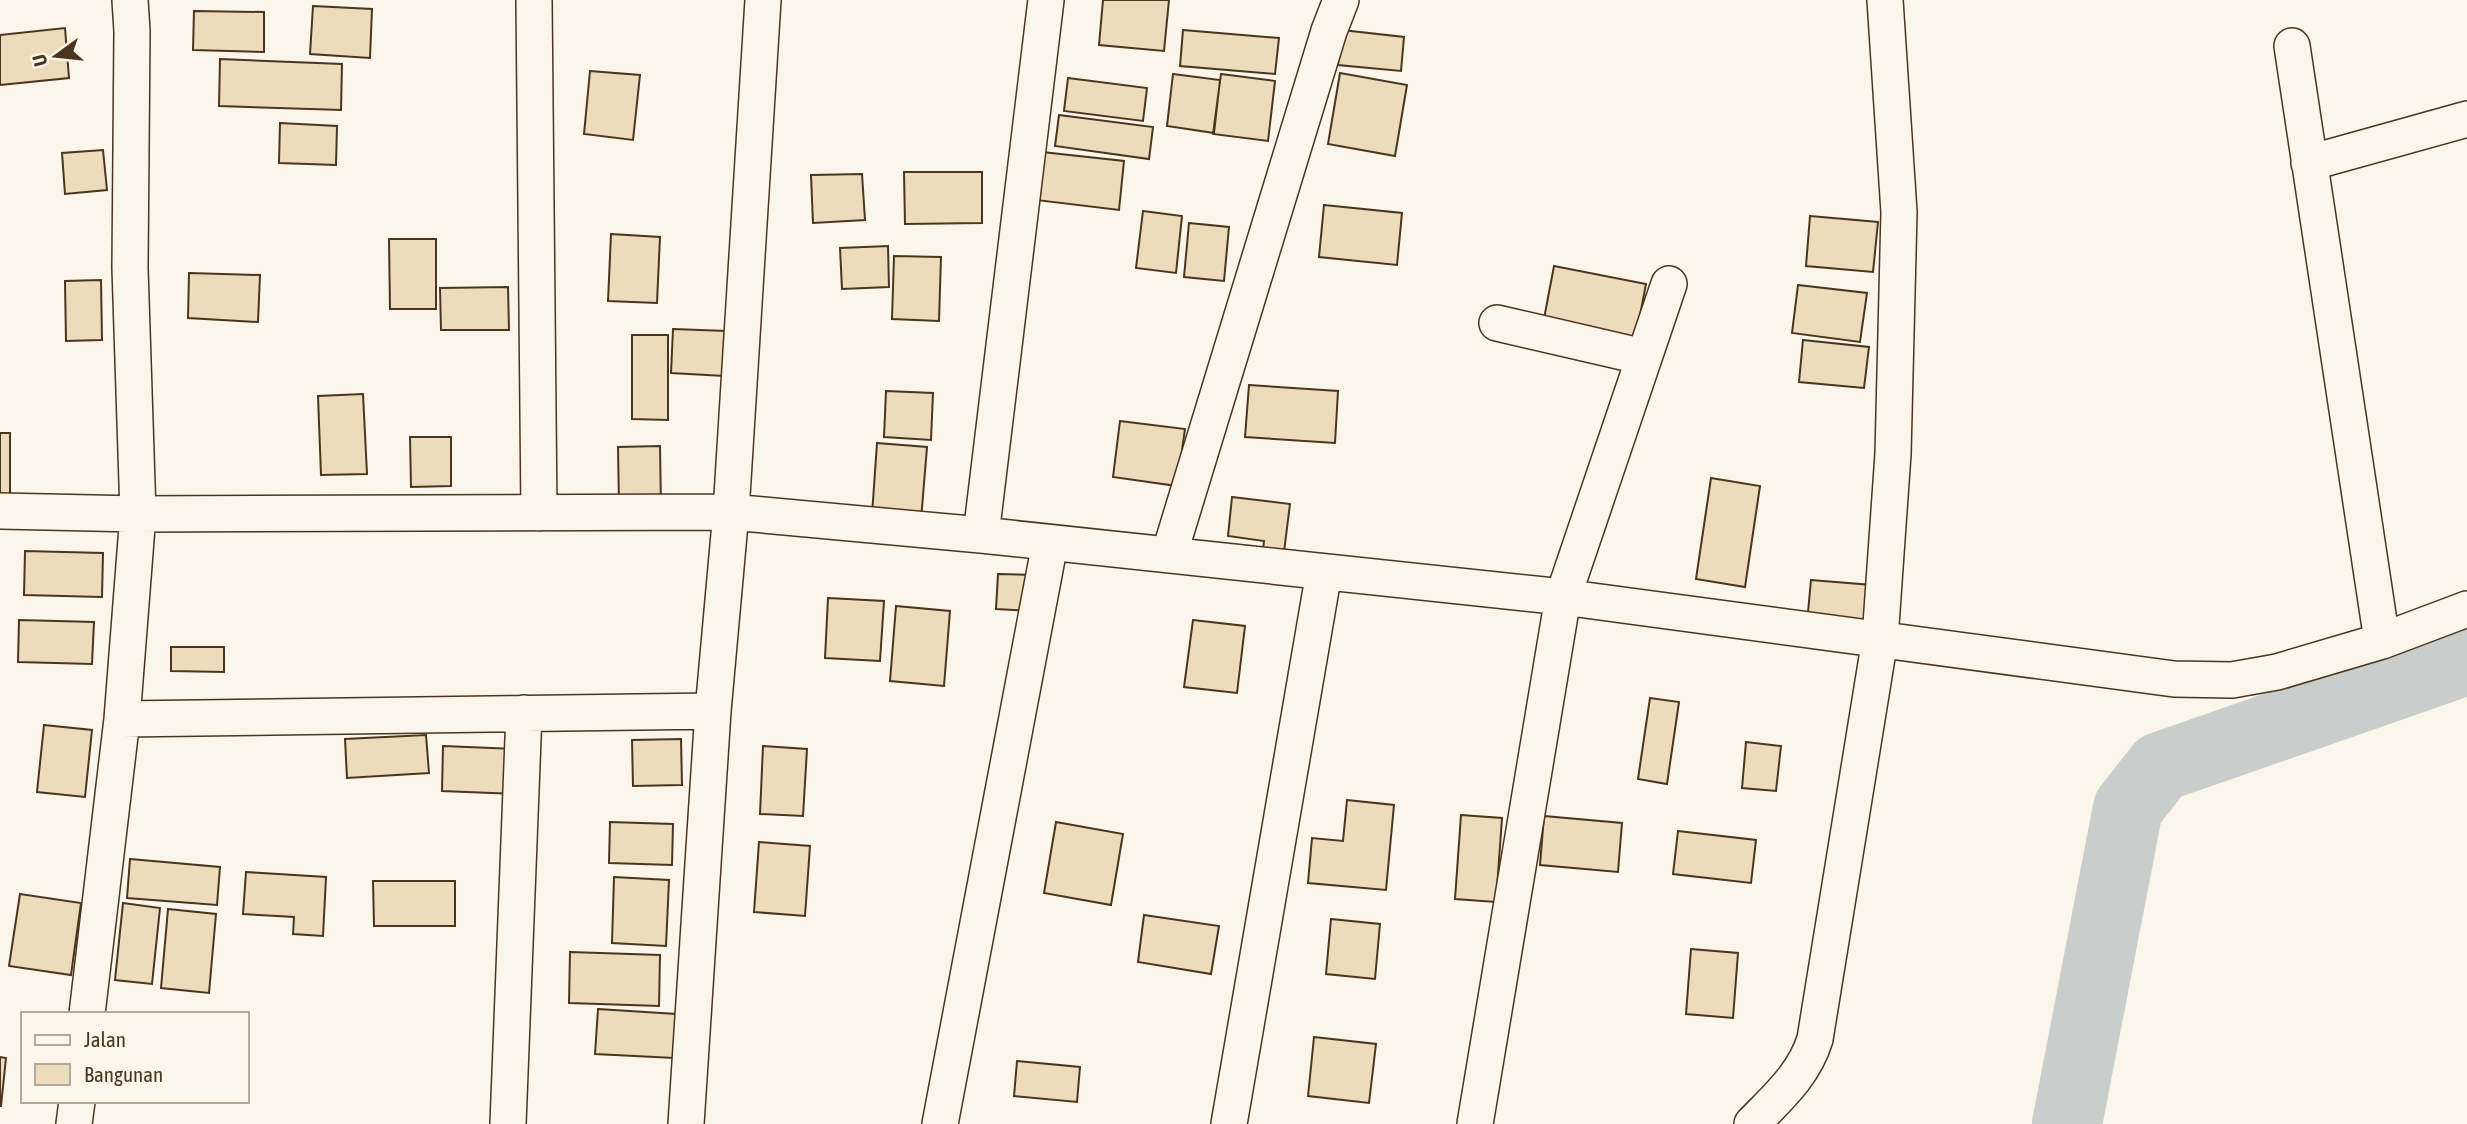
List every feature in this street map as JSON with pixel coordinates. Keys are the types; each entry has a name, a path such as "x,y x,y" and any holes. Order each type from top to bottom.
{"street":[{"path":"87,1012 122,719 138,514 130,268 130,0"},
{"path":"534,0 539,513"},
{"path":"686,1124 713,711 731,512 764,0"},
{"path":"981,535 1046,0"},
{"path":"1169,555 1313,81 1341,0"},
{"path":"1752,1124 1800,1071 1811,1053 1815,1039 1880,639 1894,454 1899,212 1885,0"},
{"path":"2292,46 2382,641"},
{"path":"2309,163 2467,119"},
{"path":"1475,1124 1563,597 1669,284"},
{"path":"1497,323 1644,357"},
{"path":"0,511 138,514 731,512 981,535 1563,597 2174,679 2207,681 2255,677 2382,641 2467,609"},
{"path":"940,1124 1050,543"},
{"path":"1229,1124 1324,572"},
{"path":"122,719 713,711"},
{"path":"508,1124 524,713"},
{"path":"74,1124 77,1103"}],"building":[{"path":"1103,0 1169,0 1164,51 1099,45"},
{"path":"313,6 372,9 370,58 310,54"},
{"path":"194,11 264,12 264,52 193,50"},
{"path":"65,28 69,78 0,85 0,35"},
{"path":"1183,30 1279,38 1275,74 1180,66"},
{"path":"1342,30 1404,37 1401,71 1338,65"},
{"path":"220,59 342,64 341,110 219,106"},
{"path":"590,71 640,75 633,140 584,134"},
{"path":"1340,73 1407,85 1395,156 1328,144"},
{"path":"1173,74 1220,80 1214,133 1167,126"},
{"path":"1221,74 1275,81 1268,141 1213,134"},
{"path":"1068,78 1147,88 1143,121 1064,111"},
{"path":"1059,115 1153,127 1149,159 1055,146"},
{"path":"280,123 337,126 336,165 279,163"},
{"path":"103,150 107,190 65,194 62,153"},
{"path":"1042,152 1124,161 1119,210 1036,200"},
{"path":"904,172 982,172 982,223 905,224"},
{"path":"862,174 865,220 813,223 811,175"},
{"path":"1324,205 1402,213 1397,265 1319,257"},
{"path":"1143,211 1182,216 1176,273 1136,268"},
{"path":"1810,216 1878,222 1873,272 1806,266"},
{"path":"1189,223 1229,227 1224,281 1184,277"},
{"path":"611,234 660,237 657,303 608,301"},
{"path":"389,239 436,239 436,309 390,309"},
{"path":"888,246 889,287 842,289 840,248"},
{"path":"894,256 941,257 939,321 892,319"},
{"path":"1554,266 1646,284 1635,342 1543,324"},
{"path":"189,273 260,275 258,322 188,318"},
{"path":"101,280 102,340 66,341 65,281"},
{"path":"1798,285 1867,293 1860,342 1792,333"},
{"path":"508,287 509,330 441,330 440,288"},
{"path":"673,329 727,331 724,376 671,373"},
{"path":"632,335 668,335 668,420 632,419"},
{"path":"1803,340 1869,347 1864,388 1799,382"},
{"path":"1249,385 1338,391 1335,443 1245,437"},
{"path":"886,391 933,393 931,440 884,437"},
{"path":"363,394 367,474 321,475 318,396"},
{"path":"1120,421 1185,429 1177,486 1113,477"},
{"path":"0,433 10,433 10,495 0,495"},
{"path":"410,437 451,437 451,486 411,487"},
{"path":"877,443 927,447 921,520 872,515"},
{"path":"660,446 661,507 619,507 618,447"},
{"path":"1711,478 1760,486 1745,587 1696,579"},
{"path":"1232,497 1290,504 1283,560 1262,558 1264,541 1228,536"},
{"path":"25,551 103,553 102,597 24,595"},
{"path":"998,574 1037,575 1035,611 996,609"},
{"path":"1811,580 1872,585 1869,629 1807,623"},
{"path":"828,598 884,601 880,661 825,658"},
{"path":"896,606 950,611 944,686 890,681"},
{"path":"19,620 94,622 92,664 18,662"},
{"path":"1193,620 1245,626 1237,693 1184,687"},
{"path":"171,647 224,647 224,672 171,671"},
{"path":"1650,698 1679,702 1667,784 1638,779"},
{"path":"44,725 92,730 85,797 37,792"},
{"path":"426,735 429,773 347,778 345,739"},
{"path":"681,739 682,785 633,786 632,740"},
{"path":"1746,742 1781,746 1776,791 1742,788"},
{"path":"443,746 516,749 514,794 442,791"},
{"path":"763,746 807,749 803,816 760,814"},
{"path":"1347,800 1394,805 1386,890 1308,883 1312,838 1343,841"},
{"path":"1461,815 1502,818 1496,902 1455,899"},
{"path":"1544,816 1622,823 1618,872 1540,865"},
{"path":"610,822 673,824 672,865 609,863"},
{"path":"1056,822 1123,834 1111,905 1044,893"},
{"path":"1678,831 1756,840 1751,883 1673,874"},
{"path":"759,842 810,846 805,916 754,912"},
{"path":"130,859 220,867 217,905 127,898"},
{"path":"246,872 326,877 323,936 293,934 294,917 243,914"},
{"path":"614,877 669,880 666,946 612,943"},
{"path":"373,881 455,881 455,926 374,926"},
{"path":"20,894 81,903 71,975 9,966"},
{"path":"123,903 160,908 152,984 115,980"},
{"path":"168,909 216,914 209,993 161,988"},
{"path":"1144,915 1219,926 1211,974 1138,962"},
{"path":"1331,919 1380,924 1375,979 1326,974"},
{"path":"1691,949 1738,953 1733,1018 1686,1014"},
{"path":"570,952 660,955 659,1006 569,1003"},
{"path":"598,1009 676,1014 674,1058 595,1054"},
{"path":"1314,1037 1376,1044 1369,1103 1308,1096"},
{"path":"0,1057 6,1058 1,1106 0,1106"},
{"path":"1017,1061 1080,1067 1077,1102 1014,1096"}],"waterway":[{"path":"2067,1124 2128,808 2160,767 2467,660"}]}
